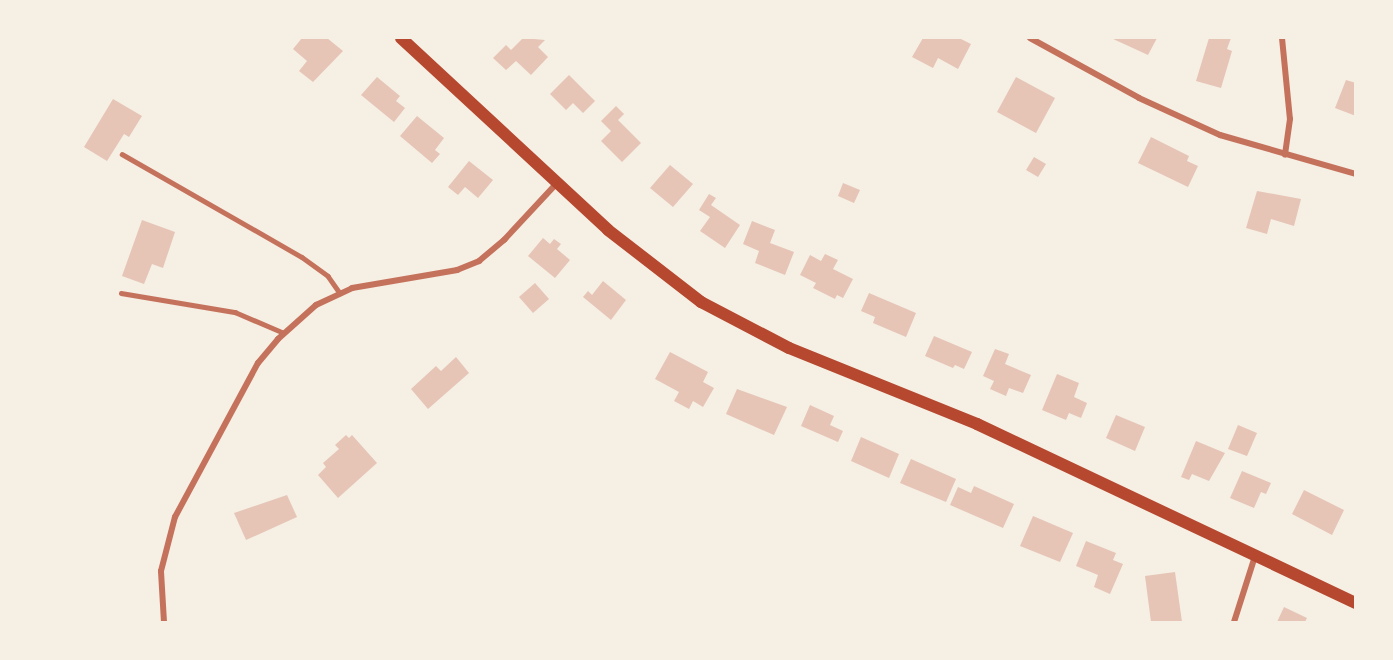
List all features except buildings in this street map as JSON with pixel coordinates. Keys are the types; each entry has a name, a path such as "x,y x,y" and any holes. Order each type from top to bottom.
{"main road":[{"path":"401,38 557,183 656,269 701,302 807,356 961,417 1356,603"}],"street":[{"path":"1030,38 1139,98 1207,129 1285,155 1356,174"},
{"path":"1282,38 1290,119 1285,155"},
{"path":"164,622 161,571 175,517 258,363 284,333 316,305 340,293 363,285 457,270 479,261 504,240 557,183"},
{"path":"1234,622 1255,555"}],"lane":[{"path":"122,154 302,257 328,276 340,293"},
{"path":"121,294 235,312 284,333"}]}
